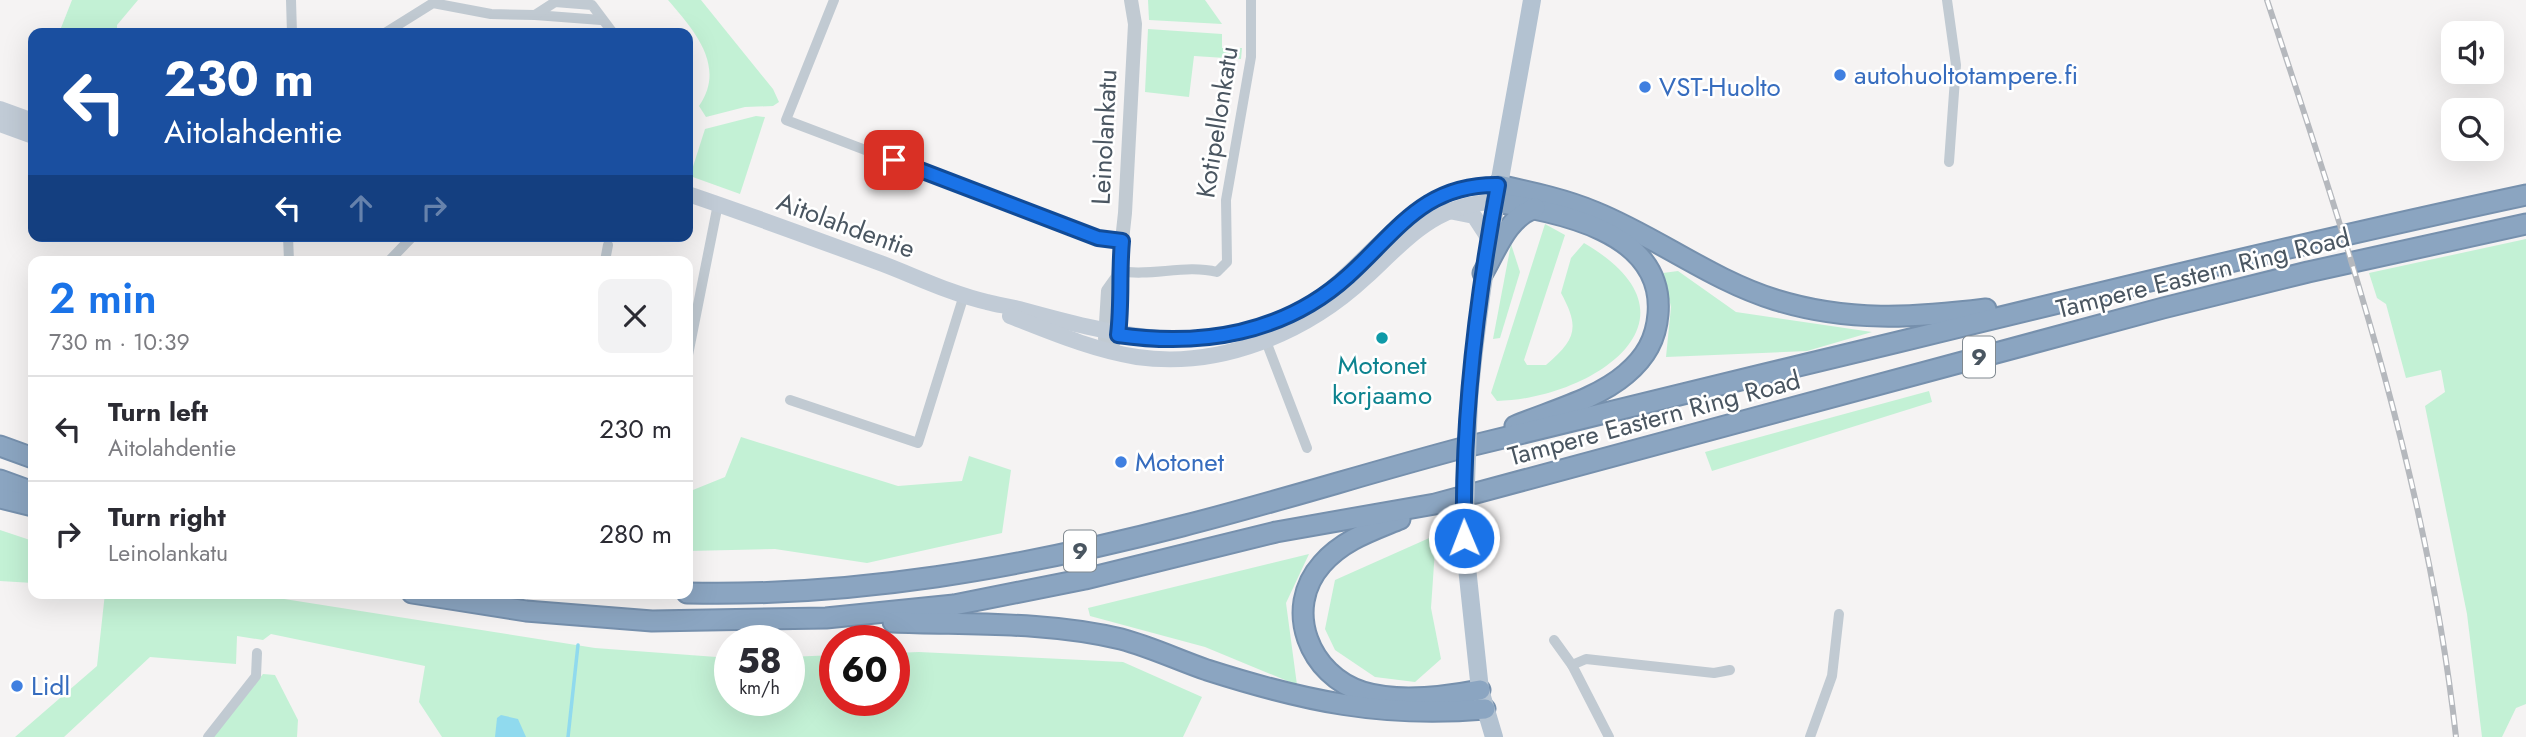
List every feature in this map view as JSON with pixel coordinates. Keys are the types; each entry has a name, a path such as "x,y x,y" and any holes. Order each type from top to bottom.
{"highway":[{"path":"1463,448 1610,385 1636,365 1654,340 1658,296 1643,260 1617,238 1591,226 1496,193"},
{"path":"1496,193 1594,211 1730,282 1777,300 1829,313 1858,317 1918,318 2057,303"},
{"name":"Tampere Eastern Ring Road","path":"693,593 850,589 1009,566 1184,526 1463,448 2057,303 2526,195"},
{"path":"1483,273 1511,224 1525,212 1535,208"},
{"name":"Tampere Eastern Ring Road","path":"450,599 526,611 640,621 825,618 954,605 1276,532 1435,504 2163,308 2308,272 2526,224"},
{"path":"2,446 28,456"},
{"path":"0,480 28,490"},
{"path":"0,498 28,505"},
{"path":"1435,504 1352,540 1322,565 1307,592 1303,622 1306,638 1311,651 1331,676 1365,693 1482,700"},
{"path":"825,618 1053,628 1122,640 1236,678 1352,708 1427,713 1482,700"}],"main road":[{"path":"1494,737 1482,700 1464,538 1469,401 1483,273 1532,0"},
{"path":"0,109 28,119"},
{"path":"0,124 28,134"},
{"name":"Aitolahdentie","path":"693,196 964,295 1111,334 1166,340 1263,334 1346,278 1395,227 1418,208 1448,193 1496,193"},
{"name":"Aitolahdentie","path":"987,302 1010,316 1108,350 1137,357 1194,356 1263,334 1330,307 1375,269 1405,238 1447,211 1496,193"},
{"path":"1447,211 1474,216 1489,239"}],"street":[{"path":"291,0 292,28"},
{"path":"834,0 786,120 1098,238 1122,241"},
{"name":"Leinolankatu","path":"1108,350 1122,291 1118,274 1135,24 1131,0"},
{"name":"Kotipellonkatu","path":"1118,274 1197,269 1217,272 1227,262 1226,200 1251,57 1251,0"},
{"path":"1947,0 1956,65 1949,162"},
{"path":"393,28 433,3 491,14 601,20 608,28"},
{"path":"693,330 718,204"},
{"path":"394,256 406,242"},
{"path":"606,256 608,245"},
{"path":"790,400 918,443 964,295"},
{"path":"1263,334 1307,448"},
{"path":"1810,737 1832,676 1839,614"},
{"path":"1554,640 1572,666 1609,737"},
{"path":"208,737 256,676 257,653"},
{"path":"1572,666 1586,659 1714,673 1730,670"}],"green space":[{"path":"72,0 138,0 117,28 61,28"},
{"path":"668,0 701,0 773,89 779,102 773,106 745,107 706,117 699,106 707,91 708,63 693,28"},
{"path":"1148,0 1205,0 1222,24 1149,20"},
{"path":"1148,29 1222,34 1222,48 1242,48 1241,59 1194,56 1189,97 1145,92"},
{"path":"756,116 765,117 740,194 693,177 693,167 705,129"},
{"path":"1545,224 1565,235 1524,360 1527,365 1546,365 1569,340 1573,324 1561,293 1571,258 1584,243 1621,272 1638,299 1638,326 1624,350 1600,370 1569,386 1533,397 1497,401 1491,393"},
{"path":"2526,239 2526,704 2516,708 2502,737 2482,737 2467,614 2425,406 2445,392 2441,370 2406,378 2386,304 2377,298 2369,273"},
{"path":"1511,244 1520,272 1500,338 1493,339"},
{"path":"1678,271 1736,312 1872,332 1807,351 1666,357 1671,307 1663,273"},
{"path":"1929,391 1932,402 1712,471 1705,452"},
{"path":"741,437 898,486 962,481 969,456 1011,470 1002,533 867,563 775,549 693,551 693,490 725,477"},
{"path":"0,530 28,539 28,583 0,581"},
{"path":"1436,535 1431,608 1441,659 1415,682 1375,677 1335,650 1325,629 1335,580"},
{"path":"1309,554 1286,603 1297,685 1205,647 1090,616 1088,608"},
{"path":"104,599 284,599 595,648 714,657 714,716 805,716 805,656 819,656 819,716 910,716 910,652 1123,662 1202,697 1183,737 442,737 419,702 425,666 271,634 263,640 237,636 236,664 150,657 64,737 15,737 97,666"},
{"path":"263,674 275,675 298,720 297,737 213,737"}],"water":[{"path":"501,715 518,719 526,737 495,737 497,718"}],"waterway":[{"path":"568,737 578,645"}],"railway":[{"path":"2267,0 2355,272 2405,456 2426,548 2456,737"}],"place":[{"name":"autohuoltotampere.fi","path":"1840,75"},
{"name":"VST-Huolto","path":"1645,87"},
{"name":"Motonet korjaamo","path":"1382,338"},
{"name":"Motonet","path":"1121,462"},
{"name":"Lidl","path":"17,686"}],"route":[{"path":"894,160 1098,238 1122,241 1118,277 1122,291 1118,335 1166,340 1210,339 1242,333 1293,314 1346,278 1395,227 1418,208 1448,193 1483,185 1498,185 1476,320 1464,474 1464,538"}]}
